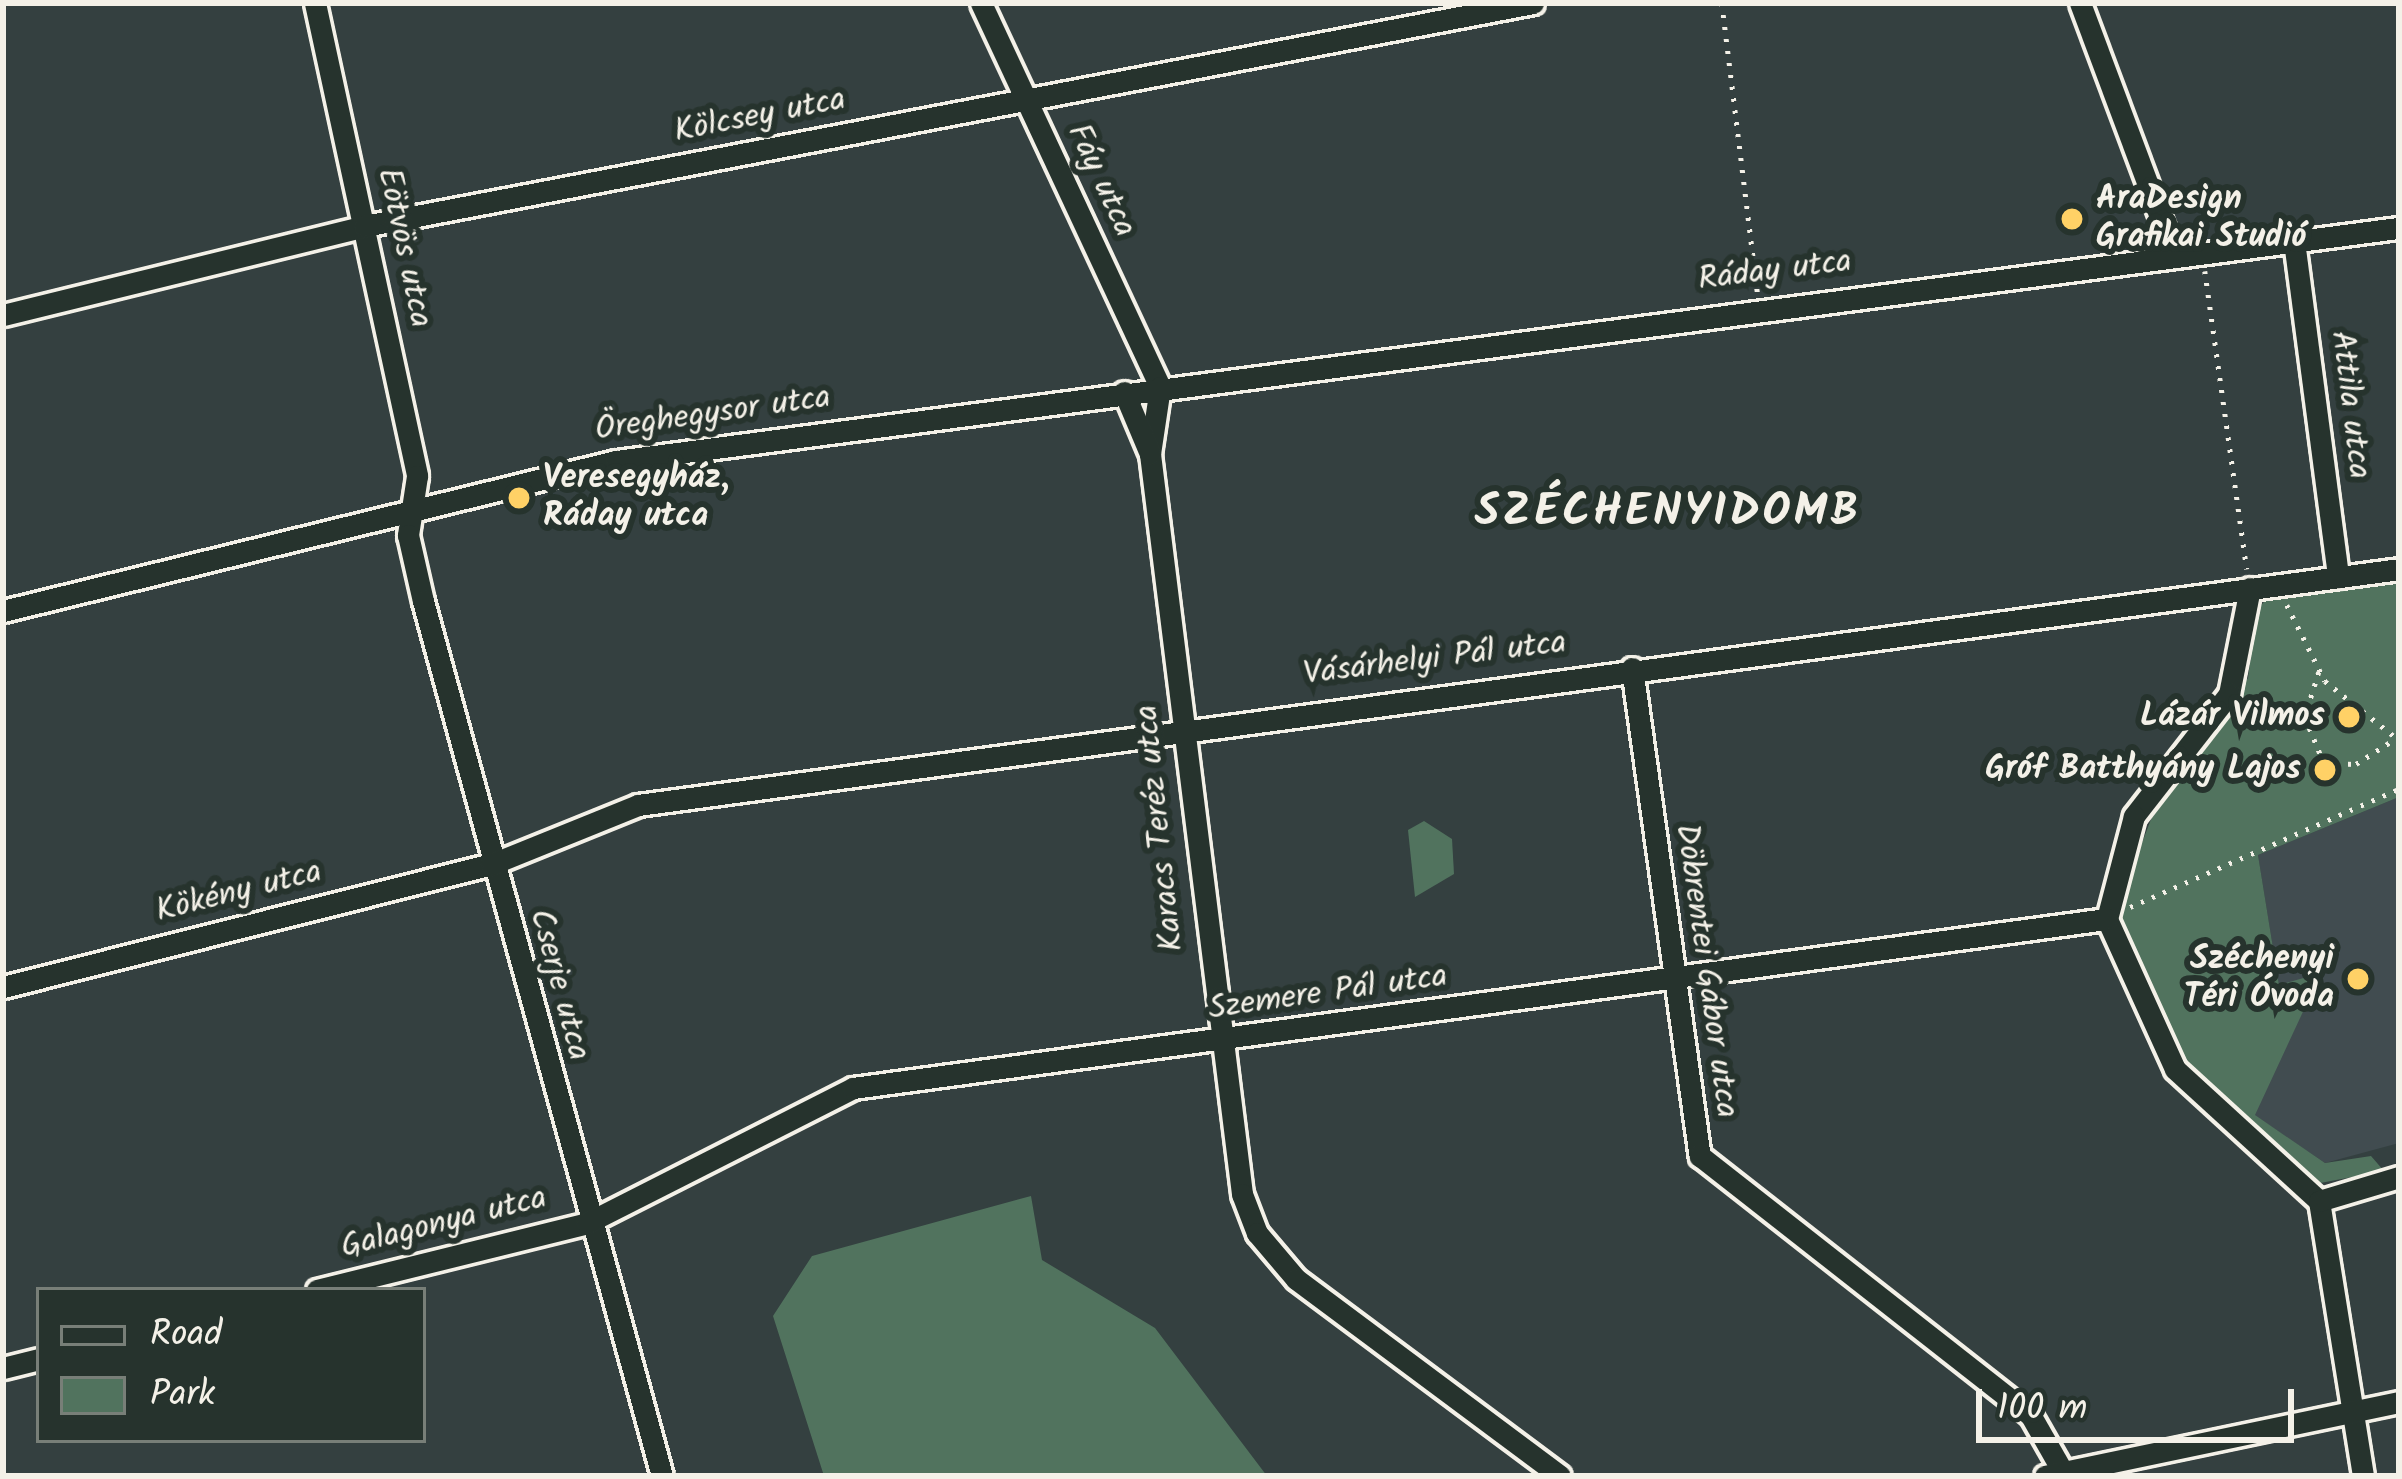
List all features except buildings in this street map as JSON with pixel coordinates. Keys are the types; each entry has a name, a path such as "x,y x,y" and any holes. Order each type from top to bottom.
{"street":[{"name":"Eötvös utca","path":"315,3 364,226 415,507"},
{"name":"Fáy utca","path":"981,3 1160,387"},
{"name":"Kölcsey utca","path":"3,315 364,226 1534,3"},
{"path":"2083,4 2175,257"},
{"name":"Ráday utca","path":"1160,387 1759,306 2399,228"},
{"name":"Attila utca","path":"2294,242 2338,577"},
{"name":"Öreghegysor utca","path":"3,611 616,461 1160,387"},
{"name":"Karacs Teréz utca","path":"1160,387 1150,454 1219,1044 1242,1194 1278,1260 1560,1476"},
{"name":"Karacs Teréz utca","path":"1124,392 1150,454"},
{"name":"Cserje utca","path":"415,507 408,535 587,1223 662,1476"},
{"name":"Vásárhelyi Pál utca","path":"492,864 638,805 1184,727 2399,569"},
{"path":"2250,589 2229,694 2134,816 2107,919 2175,1069 2319,1201 2363,1476"},
{"name":"Döbrentei Gábor utca","path":"1632,668 1669,980 1700,1156 2031,1416 2054,1474"},
{"name":"Kökény utca","path":"3,987 492,864"},
{"name":"Szemere Pál utca","path":"587,1223 853,1088 1219,1044 2107,919"},
{"path":"2319,1201 2399,1177"},
{"name":"Galagonya utca","path":"329,1287 587,1223"},
{"path":"3,1368 36,1360"},
{"path":"2054,1474 2399,1402"}],"path":[{"path":"1721,3 1759,306"},
{"path":"2203,254 2250,589"},
{"path":"2279,584 2319,672 2398,739 2356,764 2324,763 2305,717 2319,672"},
{"path":"2107,919 2313,818 2399,789"}],"shaded area":[{"name":"Széchenyi Téri Óvoda","path":"2399,797 2399,1143 2325,1163 2254,1115 2320,974 2279,986 2258,855"}],"green space":[{"path":"2399,577 2399,797 2258,855 2279,985 2321,973 2255,1115 2325,1163 2371,1156 2384,1171 2315,1184 2218,1099 2160,1030 2117,908 2158,801 2248,678 2257,610 2269,596"},
{"path":"1424,821 1452,839 1454,874 1415,897 1408,830"},
{"path":"1031,1196 1042,1260 1155,1328 1267,1476 824,1476 773,1316 812,1256"}],"place":[{"name":"AraDesign Grafikai Studió","path":"2072,219"},
{"name":"Veresegyház, Ráday utca","path":"519,498"},
{"name":"Lázár Vilmos","path":"2349,717"},
{"name":"Gróf Batthyány Lajos","path":"2325,770"},
{"name":"Széchenyi Téri Óvoda","path":"2358,979"}],"district":[{"name":"SZÉCHENYIDOMB","path":"1668,514"}]}
